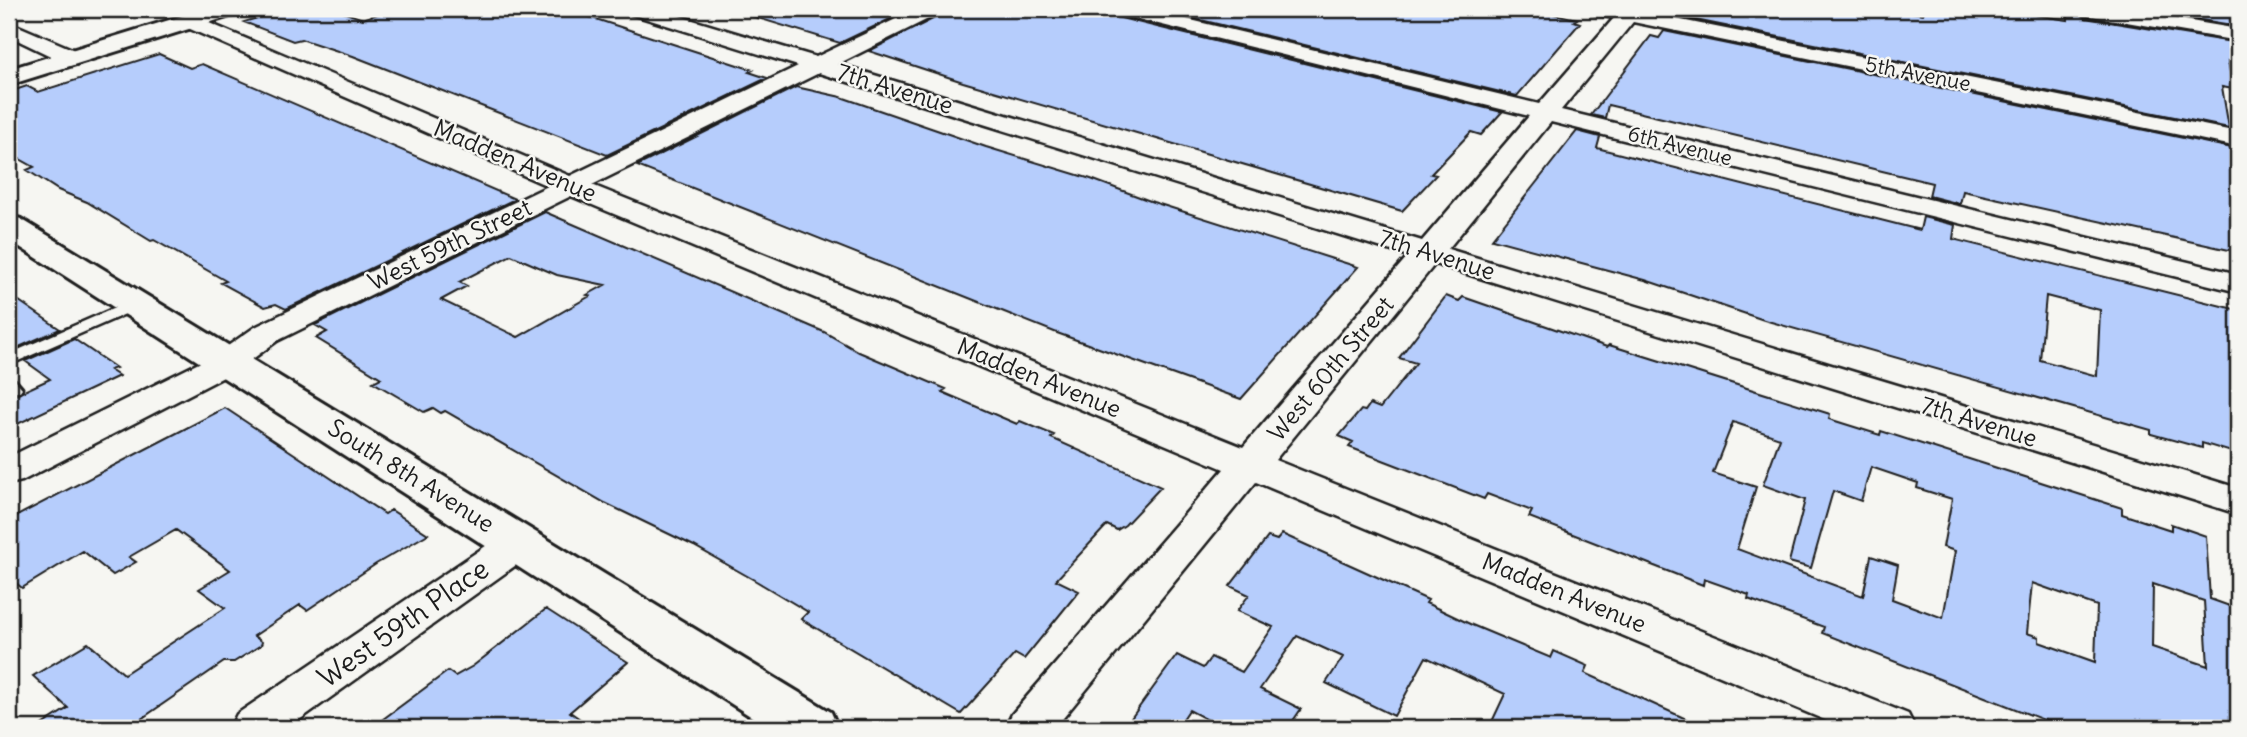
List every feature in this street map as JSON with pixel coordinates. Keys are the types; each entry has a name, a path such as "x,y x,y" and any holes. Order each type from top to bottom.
{"street":[{"path":"9,77 229,9"},
{"name":"7th Avenue","path":"635,9 2238,501"},
{"name":"West 59th Street","path":"9,472 227,362 266,334 933,9"},
{"name":"6th Avenue","path":"1121,9 2238,282"},
{"path":"2085,9 2238,35"},
{"name":"West 60th Street","path":"1028,728 1546,113 1620,11"},
{"name":"5th Avenue","path":"1620,11 2238,139"},
{"name":"Madden Avenue","path":"188,21 571,186 1892,728"},
{"path":"9,29 71,58"},
{"name":"South 8th Avenue","path":"12,231 519,543 812,728"},
{"name":"West 59th Place","path":"253,728 519,543"}],"lane":[{"path":"9,360 133,305"}],"building":[{"path":"287,9 334,9 363,19 392,9 405,13 418,9 565,9 753,70 749,72 767,78 607,155 353,56 301,39 293,41 244,22"},
{"path":"749,9 911,9 840,43 748,15"},
{"path":"946,9 1108,9 1113,16 1502,112 1481,135 1471,132 1431,174 1436,175 1402,211 963,82 869,51 941,15"},
{"path":"1155,9 1530,9 1577,19 1574,21 1580,23 1517,96"},
{"path":"1682,9 1893,9 1923,14 1925,9 1995,9 2068,20 2068,9 2073,9 2085,18 2238,43 2238,63 2228,61 2233,89 2222,87 2229,128 1676,16"},
{"path":"2134,9 2238,9 2238,26"},
{"path":"1664,31 2232,148 2238,205 2238,252 1963,191 1960,204 1929,196 1932,183 1608,105 1605,118 1591,115 1651,36 1659,38"},
{"path":"159,54 190,68 202,64 515,199 286,309 276,304 265,307 221,283 226,281 154,240 151,241 87,202 58,190 27,170 34,167 9,153 9,92 27,86 38,92"},
{"path":"796,87 841,97 1153,202 1358,267 1241,399 1057,333 637,166"},
{"path":"1577,131 1600,137 1597,148 1920,230 1923,217 1955,225 1953,239 2238,310 2238,454 2202,443 2202,448 2151,434 2151,430 1764,320 1645,280 1492,239","holes":["2046,296 2100,310 2097,376 2040,360"]},
{"path":"545,212 824,332 859,352 946,389 942,392 1017,424 1020,421 1054,435 1051,438 1161,487 1125,525 1117,530 1107,525 1056,580 1079,591 1024,659 1015,654 961,714 801,619 808,612 756,581 694,546 605,503 445,411 441,413 433,408 424,412 373,382 381,378 316,338 327,332 315,325","holes":["511,255 557,275 605,285 518,337 441,300 467,286 459,282"]},
{"path":"9,294 51,323 60,329 10,351"},
{"path":"1446,296 1459,301 1463,297 1607,347 1609,345 1830,414 1829,419 1880,435 1881,431 2122,508 2122,514 2171,530 2171,524 2206,536 2210,599 2238,609 2238,728 2064,728 1822,633 1824,627 1748,599 1749,595 1704,579 1703,585 1529,517 1532,511 1487,494 1484,499 1349,447 1353,442 1339,436 1361,410 1365,411 1370,404 1380,408 1416,363 1399,358","holes":["1733,422 1780,438 1763,485 1805,500 1789,562 1811,568 1833,491 1861,501 1871,467 1918,483 1917,488 1952,499 1943,547 1955,551 1943,618 1892,599 1898,565 1871,556 1863,596 1737,549 1756,487 1713,473","2032,583 2097,606 2095,662 2039,642 2039,637 2027,633","2153,584 2204,601 2208,666 2152,647"]},
{"path":"74,339 116,368 110,370 119,376 9,428 9,398 50,379 25,361"},
{"path":"225,408 385,514 391,510 428,534 376,564 307,610 300,605 254,636 262,642 261,645 234,662 224,662 128,728 37,728 68,708 33,676 88,643 124,674 225,608 199,589 230,570 176,530 129,557 136,562 113,575 83,551 22,588 9,577 9,520"},
{"path":"1282,534 1428,600 1426,603 1472,625 1551,658 1554,651 1588,666 1585,673 1706,728 1489,728 1505,694 1426,657 1394,716 1326,683 1343,657 1297,636 1260,689 1301,709 1288,728 1223,728 1189,710 1177,728 1124,728 1177,655 1203,668 1211,657 1242,672 1273,627 1237,611 1249,595 1230,586 1268,537 1277,540"},
{"path":"546,609 628,662 570,712 593,728 371,728 448,671 455,676 473,666"}]}
